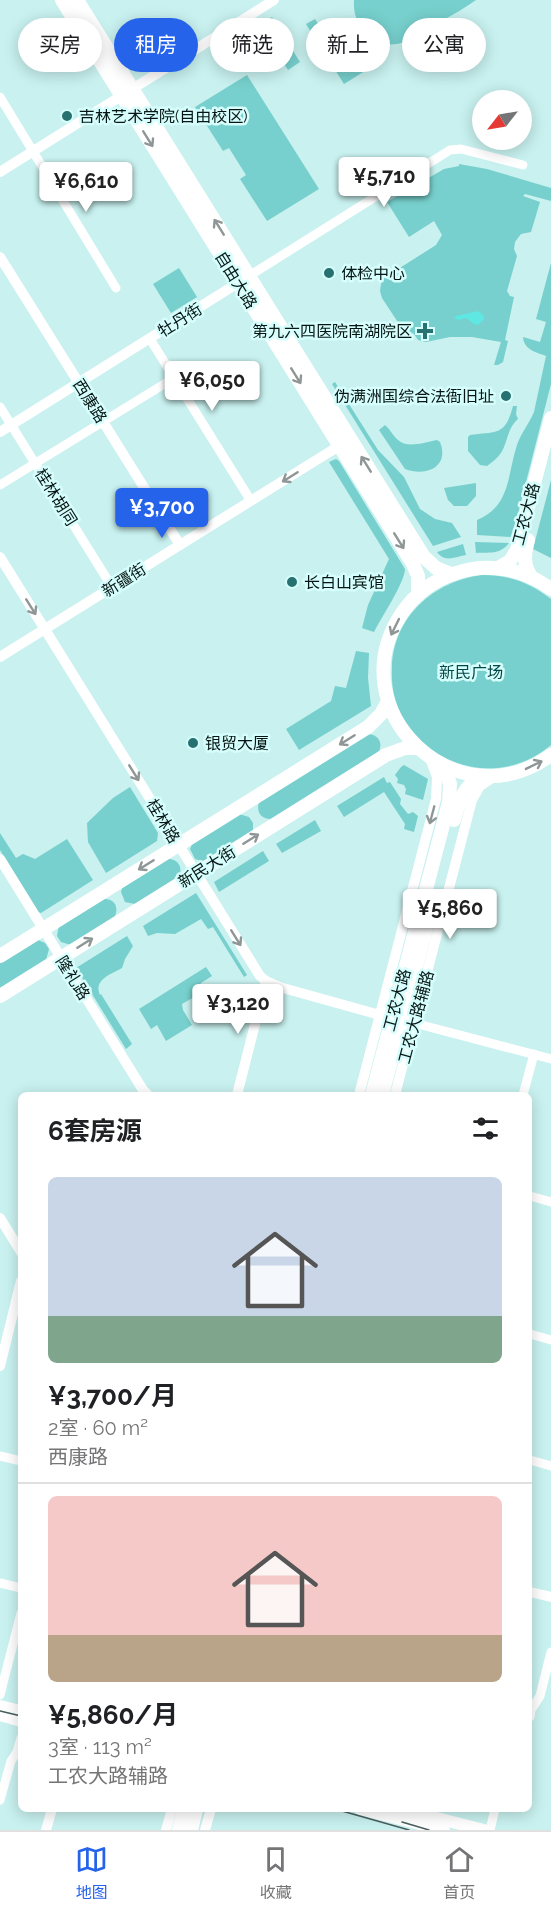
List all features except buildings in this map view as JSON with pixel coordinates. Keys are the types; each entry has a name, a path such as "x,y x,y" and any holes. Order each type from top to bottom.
{"main road":[{"name":"自由大路","path":"62,0 127,92 244,280 424,557 436,568 451,574"},
{"name":"自由大路","path":"77,0 127,92"},
{"name":"自由大路","path":"244,280 339,446 413,564 418,576 418,595"},
{"name":"工农大路","path":"498,568 510,561 517,550 551,418"},
{"name":"工农大路","path":"532,578 525,564 525,552 551,450"},
{"path":"551,590 532,578 515,571 498,568 470,569 438,580 418,595 398,620 388,641 384,675 388,701 401,729 418,748 444,766 464,773 490,776 530,767 551,755"},
{"name":"新民大街","path":"0,956 368,727 381,714 388,701"},
{"name":"新民大街","path":"0,996 386,755 405,748 418,748"},
{"name":"工农大路","path":"373,1092 449,802 450,784 444,766"},
{"name":"工农大路","path":"383,1092 458,805 467,788 490,776"},
{"path":"179,1830 183,1812"},
{"path":"191,1830 195,1812"},
{"path":"368,1812 407,1826 444,1830"},
{"path":"413,1812 484,1830"}],"street":[{"path":"0,172 274,0"},
{"path":"0,97 117,288"},
{"path":"244,280 450,150 461,149 523,165"},
{"name":"西康路","path":"0,257 180,545"},
{"name":"牡丹街","path":"0,432 244,280"},
{"path":"150,339 251,501"},
{"path":"0,485 174,378"},
{"name":"桂林胡同","path":"0,407 112,587"},
{"name":"新疆街","path":"0,657 339,446"},
{"name":"桂林路","path":"0,557 253,966 266,981"},
{"path":"360,1092 436,800 437,777 430,758"},
{"name":"工农大路辅路","path":"396,1092 472,800 480,786 490,776"},
{"name":"隆礼路","path":"0,859 145,1092"},
{"path":"238,1092 266,981 283,988 380,1015"},
{"path":"414,1023 551,1059"},
{"path":"524,1092 534,1054"},
{"path":"532,1197 551,1202"},
{"path":"0,1218 18,1247"},
{"path":"0,1366 18,1293"},
{"path":"532,1335 551,1340"},
{"path":"0,1456 18,1460"},
{"path":"532,1461 551,1466"},
{"path":"0,1583 18,1587"},
{"path":"532,1592 551,1597"},
{"path":"0,1695 18,1625"},
{"path":"532,1708 540,1696 551,1652"},
{"path":"0,1705 18,1709"},
{"path":"0,1716 18,1721"},
{"path":"0,1800 11,1761 18,1748"},
{"path":"46,1830 51,1812"},
{"path":"166,1830 171,1812"},
{"path":"206,1830 210,1812"},
{"path":"490,1830 494,1812"}],"green space":[{"path":"354,0 476,0 447,18 402,18 402,42 394,44 390,44 390,18 356,18"},
{"path":"294,52 300,62 294,66"},
{"path":"336,72 363,72 344,84"},
{"path":"247,75 319,189 267,221 240,179 246,175 229,148 223,151 195,107"},
{"path":"459,164 487,169 551,188 551,201 525,194 523,196 540,202 531,232 521,234 515,242 514,249 517,256 507,291 510,296 514,297 505,340 508,341 503,362 498,365 494,365 501,342 472,337 450,337 426,342 418,340 414,334 401,327 380,291 384,278 436,245 442,235 434,221 409,237 387,202 444,169 459,166"},
{"path":"551,263 551,384 512,537 477,535 477,520 496,507 502,498 517,445 534,412 546,356 528,348 523,337 540,342 546,322 536,319"},
{"path":"179,268 197,297 171,313 153,284"},
{"path":"335,382 378,450 404,477 420,509 435,519 452,523 461,537 433,546 332,384"},
{"path":"513,406 517,406 518,419 511,429 503,450 487,466 480,465 468,451 468,437 499,430 507,423"},
{"path":"385,425 402,443 417,444 437,440 440,442 442,458 439,464 428,471 405,469 379,430"},
{"path":"336,459 405,569 397,591 374,632 362,628 368,605 389,559 329,462"},
{"path":"551,480 551,558 533,549"},
{"path":"476,483 476,496 467,506 454,506 448,500 444,488"},
{"path":"475,542 509,543 498,551 476,553"},
{"path":"463,544 466,555 447,558 437,552"},
{"name":"新民广场","path":"482,575 501,576 519,581 551,599 551,745 532,758 512,766 491,768 470,766 450,760 432,750 416,735 399,711 392,680 394,650 400,633 408,618 419,605 448,585"},
{"path":"356,651 369,653 368,678 371,706 299,750 286,729 331,701 335,686 346,688"},
{"path":"367,734 379,740 378,753 272,819 264,818 260,814 258,807 260,800"},
{"path":"404,765 428,779 423,800 405,794 404,785 397,783 398,779 395,775"},
{"path":"384,777 387,783 390,782 401,799 400,804 408,814 413,812 418,816 414,832 404,829 405,824 384,792 344,817 337,806"},
{"path":"130,787 158,833 157,841 106,873 88,842 87,823 113,798"},
{"path":"239,814 249,817 253,823 253,830 205,862 195,859 190,849 193,842"},
{"path":"315,820 321,831 282,853 276,844"},
{"path":"0,833 16,858 23,854 35,859 67,839 93,880 41,913 38,912 0,850"},
{"path":"263,851 269,861 219,892 214,882"},
{"path":"167,859 179,864 178,878 135,904 125,902 121,892 123,885"},
{"path":"196,893 247,975 244,977 213,927 208,929 201,919 175,934 157,933 148,936 143,926"},
{"path":"103,899 115,904 114,918 71,945 61,942 57,936 59,925"},
{"path":"127,936 133,946 122,968 104,978 98,990 132,1044 126,1049 76,968"},
{"path":"38,940 45,943 49,949 46,960 0,990 0,962"},
{"path":"206,967 212,976 201,983 196,996 182,1004 192,1025 166,1041 157,1025 151,1029 139,1009"}],"shaded area":[{"path":"478,311 484,319 478,325 466,318 459,320 454,318 456,316"}],"tram line":[{"path":"0,1711 18,1715"},
{"path":"346,1812 409,1830"},
{"path":"402,1822 429,1830"}],"place":[{"name":"吉林艺术学院(自由校区)","path":"67,116"},
{"name":"体检中心","path":"329,273"},
{"name":"第九六四医院南湖院区","path":"425,331"},
{"name":"伪满洲国综合法衙旧址","path":"506,396"},
{"name":"长白山宾馆","path":"292,582"},
{"name":"银贸大厦","path":"193,743"}]}
